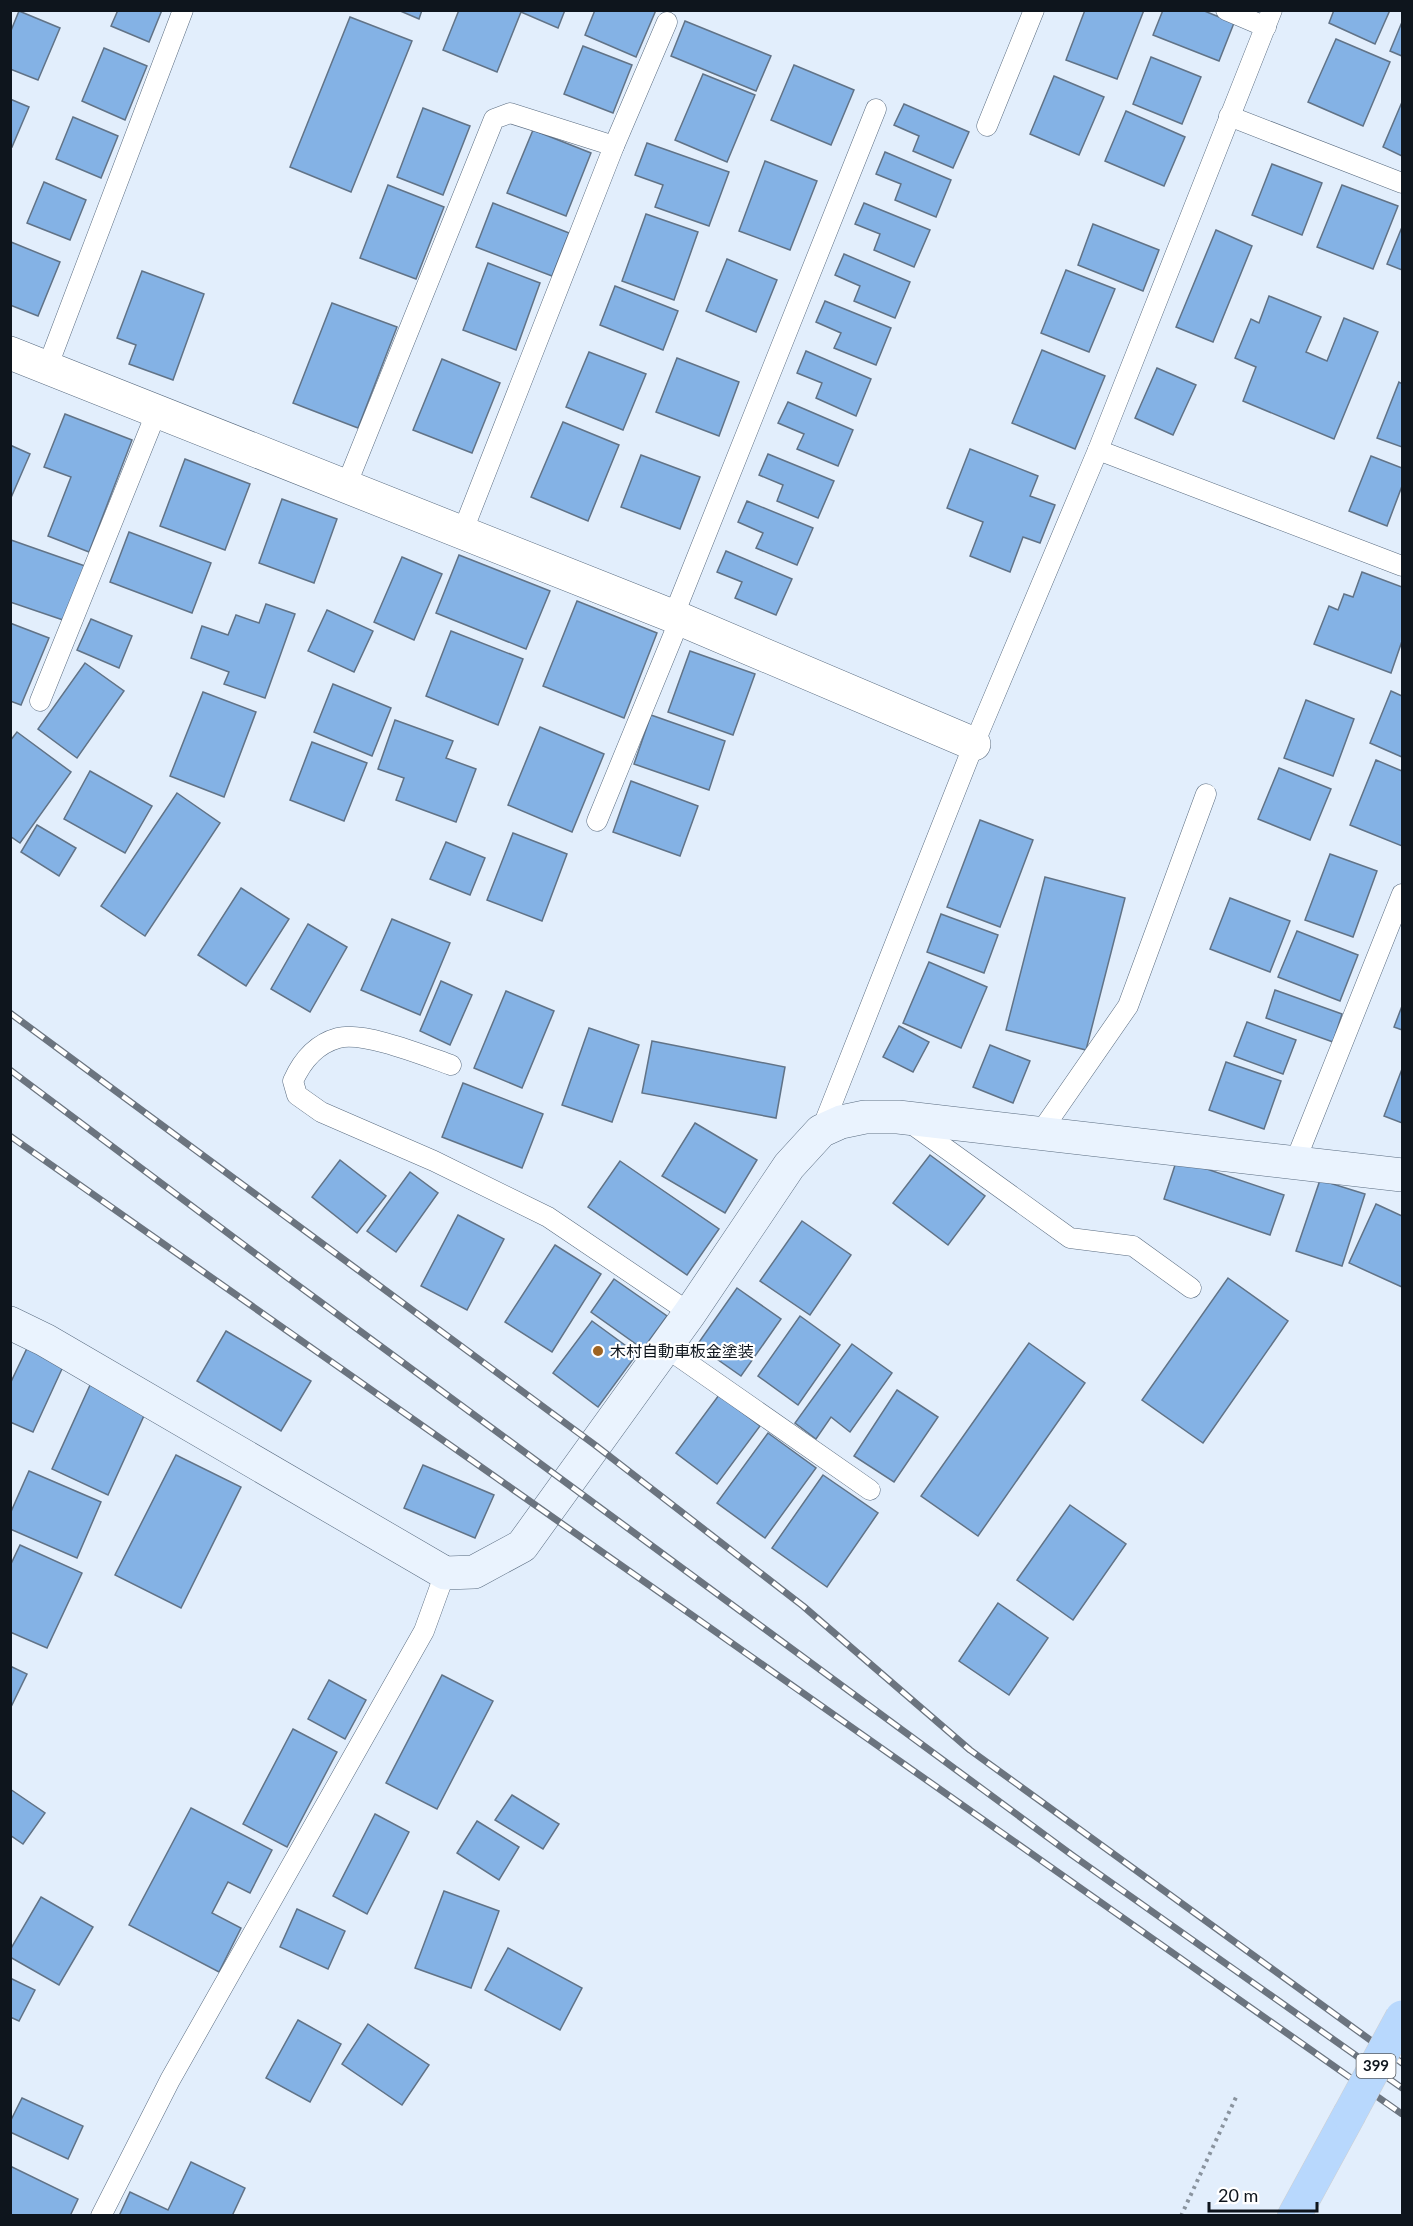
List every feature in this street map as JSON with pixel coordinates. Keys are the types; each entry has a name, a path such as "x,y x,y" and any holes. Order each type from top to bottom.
{"highway":[{"name":"399","path":"1294,2216 1402,2017"}],"street":[{"path":"10,353 676,618 975,744"},
{"path":"10,1323 45,1340 445,1573 474,1572 522,1546 690,1313 789,1166 820,1131 841,1122 865,1117 903,1118 1402,1175"}],"lane":[{"path":"47,368 183,10"},
{"path":"987,126 1034,10"},
{"path":"820,1131 975,744 1098,450 1269,19 1226,10"},
{"path":"462,533 615,146 667,22"},
{"path":"597,821 876,109"},
{"path":"346,486 494,119 510,112 615,146"},
{"path":"1229,116 1402,183"},
{"path":"40,701 157,411"},
{"path":"1098,450 1402,566"},
{"path":"1040,1133 1128,1006 1206,794"},
{"path":"1295,1162 1402,894"},
{"path":"451,1065 384,1043 355,1037 338,1038 316,1049 307,1057 293,1081 297,1095 321,1112 434,1161 548,1217 690,1313"},
{"path":"903,1118 1070,1238 1133,1246 1191,1288"},
{"path":"665,1347 870,1490"},
{"path":"101,2216 170,2080 424,1631 445,1573"}],"path":[{"path":"1181,2216 1237,2095"}],"building":[{"path":"118,10 162,10 149,42 111,26"},
{"path":"398,10 422,10 419,19"},
{"path":"459,10 565,10 558,28 521,12 497,72 443,50"},
{"path":"595,10 656,10 636,57 585,35"},
{"path":"1085,10 1144,10 1117,79 1066,60"},
{"path":"1163,10 1202,10 1234,23 1219,61 1153,35"},
{"path":"1334,10 1390,10 1375,44 1329,23"},
{"path":"19,11 60,28 38,80 10,69 10,33"},
{"path":"350,17 412,41 351,192 290,167"},
{"path":"685,21 771,56 756,91 671,56"},
{"path":"1402,22 1402,56 1390,51"},
{"path":"1336,39 1390,62 1363,126 1308,102"},
{"path":"583,46 632,65 613,113 564,94"},
{"path":"104,48 147,66 125,120 82,101"},
{"path":"1151,57 1201,77 1182,124 1133,104"},
{"path":"794,65 854,90 831,145 771,120"},
{"path":"703,74 755,95 727,162 675,140"},
{"path":"1054,76 1104,97 1079,155 1030,134"},
{"path":"10,99 29,107 12,147 10,146"},
{"path":"1402,102 1402,156 1383,147"},
{"path":"904,104 969,132 953,168 913,151 919,136 894,125"},
{"path":"423,108 470,126 443,195 397,177"},
{"path":"1126,111 1185,137 1164,186 1105,161"},
{"path":"73,117 118,136 101,178 56,159"},
{"path":"533,130 591,153 566,216 507,193"},
{"path":"647,143 729,172 709,226 655,207 663,185 635,175"},
{"path":"885,152 951,180 936,217 895,200 901,184 876,174"},
{"path":"765,161 817,181 790,250 739,231"},
{"path":"1272,164 1322,183 1302,235 1252,215"},
{"path":"44,182 86,200 70,240 27,223"},
{"path":"388,185 444,207 416,279 360,258"},
{"path":"1342,185 1398,206 1373,269 1317,247"},
{"path":"493,203 569,233 552,276 476,247"},
{"path":"864,203 930,230 914,267 874,250 880,234 855,224"},
{"path":"646,214 698,232 674,300 622,281"},
{"path":"1093,224 1159,250 1143,291 1078,265"},
{"path":"1402,227 1402,270 1387,264"},
{"path":"1216,230 1252,246 1213,342 1176,327"},
{"path":"11,242 60,262 38,316 10,305"},
{"path":"844,254 910,282 895,318 854,301 860,286 835,275"},
{"path":"727,259 777,280 756,332 706,311"},
{"path":"488,263 540,283 516,350 463,330"},
{"path":"1066,270 1115,289 1089,352 1041,333"},
{"path":"142,271 204,294 173,380 129,364 136,345 117,338"},
{"path":"615,286 678,311 663,350 600,325"},
{"path":"1269,296 1321,317 1306,352 1327,361 1344,318 1378,332 1334,439 1243,401 1256,367 1235,358 1251,319 1259,323"},
{"path":"825,301 891,328 876,365 834,348 841,333 816,322"},
{"path":"332,303 397,327 358,428 293,403"},
{"path":"1042,350 1105,376 1075,449 1012,423"},
{"path":"806,351 871,379 856,416 816,398 822,383 797,373"},
{"path":"589,352 646,374 623,430 566,407"},
{"path":"677,358 739,382 719,436 656,412"},
{"path":"442,359 500,383 472,453 413,430"},
{"path":"1157,368 1196,385 1173,435 1135,418"},
{"path":"1399,382 1402,384 1402,447 1377,438"},
{"path":"788,402 853,430 838,466 797,449 804,434 778,423"},
{"path":"65,414 132,440 89,552 48,536 71,477 44,467"},
{"path":"563,422 619,445 588,521 531,497"},
{"path":"10,445 30,454 10,500"},
{"path":"970,449 1038,476 1030,496 1055,505 1040,543 1023,537 1010,572 970,556 983,522 947,508"},
{"path":"768,454 834,481 818,518 777,501 783,485 759,475"},
{"path":"641,455 700,477 680,529 621,507"},
{"path":"1371,456 1402,468 1402,486 1387,526 1349,511"},
{"path":"185,459 250,484 225,550 160,526"},
{"path":"282,499 337,519 314,583 259,563"},
{"path":"747,501 813,528 797,565 756,548 763,533 738,522"},
{"path":"129,532 211,563 192,613 110,582"},
{"path":"11,540 85,566 66,621 10,602"},
{"path":"726,551 792,579 776,615 735,598 742,582 717,572"},
{"path":"459,555 550,591 526,649 436,613"},
{"path":"402,557 442,574 414,640 374,622"},
{"path":"1362,572 1402,587 1402,641 1391,673 1314,644 1329,606 1338,610 1344,594 1353,597"},
{"path":"577,601 657,633 624,718 543,686"},
{"path":"266,604 295,614 265,698 224,684 229,672 191,658 202,626 228,635 236,615 259,623"},
{"path":"327,610 373,631 354,672 308,651"},
{"path":"91,619 132,636 119,668 77,650"},
{"path":"10,623 49,638 21,705 10,701"},
{"path":"451,631 523,659 498,725 426,696"},
{"path":"690,651 755,674 733,735 668,712"},
{"path":"85,663 124,691 77,758 38,729"},
{"path":"333,684 391,708 372,756 314,732"},
{"path":"1391,691 1402,696 1402,757 1370,743"},
{"path":"203,692 256,712 224,797 170,776"},
{"path":"1306,700 1354,719 1333,776 1284,758"},
{"path":"651,715 725,741 709,790 634,764"},
{"path":"395,720 453,741 446,758 476,769 456,822 396,800 404,778 378,769"},
{"path":"540,727 604,754 572,832 508,805"},
{"path":"17,732 71,772 20,843 10,836 10,741"},
{"path":"312,742 367,763 344,821 290,800"},
{"path":"1376,760 1402,771 1402,846 1350,825"},
{"path":"1279,768 1331,789 1310,840 1258,819"},
{"path":"90,771 152,806 125,853 64,819"},
{"path":"631,781 698,806 680,856 613,832"},
{"path":"177,793 220,823 145,936 101,906"},
{"path":"980,820 1033,840 1000,927 947,907"},
{"path":"37,825 76,848 59,876 21,852"},
{"path":"513,833 567,854 542,921 487,900"},
{"path":"446,842 485,858 470,895 430,879"},
{"path":"1330,854 1377,871 1353,937 1305,920"},
{"path":"1045,877 1125,898 1086,1050 1006,1030"},
{"path":"241,888 289,919 246,986 198,955"},
{"path":"1230,898 1290,921 1270,972 1210,949"},
{"path":"941,914 998,935 984,973 927,952"},
{"path":"392,919 450,943 420,1015 361,990"},
{"path":"308,924 347,947 310,1012 271,989"},
{"path":"1297,931 1358,955 1340,1001 1278,977"},
{"path":"929,962 987,987 961,1048 903,1023"},
{"path":"441,981 472,995 450,1045 420,1031"},
{"path":"1275,990 1342,1014 1333,1042 1266,1018"},
{"path":"506,991 554,1011 522,1088 474,1068"},
{"path":"1402,1006 1402,1030 1394,1027"},
{"path":"1247,1022 1296,1040 1283,1074 1234,1056"},
{"path":"899,1026 929,1042 913,1072 883,1057"},
{"path":"589,1028 639,1045 612,1122 562,1105"},
{"path":"652,1041 785,1067 776,1118 642,1093"},
{"path":"990,1045 1030,1061 1013,1103 973,1087"},
{"path":"1226,1062 1281,1081 1264,1129 1209,1110"},
{"path":"1402,1069 1402,1123 1384,1116"},
{"path":"463,1083 543,1114 522,1168 442,1137"},
{"path":"695,1123 757,1160 725,1213 662,1176"},
{"path":"930,1155 985,1196 948,1245 893,1203"},
{"path":"1177,1159 1284,1195 1270,1235 1164,1199"},
{"path":"340,1160 386,1196 357,1233 312,1197"},
{"path":"620,1161 719,1229 687,1275 588,1207"},
{"path":"410,1172 438,1193 396,1252 367,1231"},
{"path":"1320,1180 1365,1194 1342,1266 1296,1251"},
{"path":"1376,1204 1402,1216 1402,1287 1349,1263"},
{"path":"458,1215 504,1239 467,1310 421,1286"},
{"path":"802,1221 851,1255 810,1315 760,1281"},
{"path":"555,1245 601,1274 552,1352 505,1322"},
{"path":"1228,1278 1288,1321 1203,1443 1142,1400"},
{"path":"614,1279 667,1316 643,1349 591,1312"},
{"path":"737,1288 781,1319 741,1376 697,1345"},
{"path":"800,1316 840,1345 798,1405 758,1376"},
{"path":"592,1321 637,1354 598,1407 553,1373"},
{"path":"226,1331 311,1381 281,1431 197,1381"},
{"path":"30,1342 67,1358 33,1432 10,1422 10,1384"},
{"path":"1029,1343 1085,1383 978,1536 921,1496"},
{"path":"852,1344 892,1373 850,1432 831,1417 816,1439 795,1423"},
{"path":"91,1383 147,1409 108,1495 52,1469"},
{"path":"897,1390 938,1417 894,1482 854,1456"},
{"path":"719,1395 760,1426 717,1484 676,1453"},
{"path":"768,1433 816,1468 765,1538 717,1503"},
{"path":"176,1455 241,1487 181,1608 115,1575"},
{"path":"423,1465 494,1495 475,1538 404,1508"},
{"path":"29,1471 101,1502 77,1558 10,1529 10,1514"},
{"path":"823,1475 878,1513 827,1587 772,1548"},
{"path":"1070,1505 1126,1544 1073,1620 1017,1580"},
{"path":"20,1545 82,1573 47,1648 10,1632 10,1566"},
{"path":"998,1603 1048,1638 1009,1695 959,1661"},
{"path":"10,1666 27,1674 10,1709"},
{"path":"442,1675 493,1701 437,1809 386,1783"},
{"path":"329,1680 366,1700 345,1739 308,1719"},
{"path":"293,1729 337,1752 287,1847 243,1824"},
{"path":"10,1789 45,1813 23,1844 10,1835"},
{"path":"512,1795 559,1824 543,1849 495,1820"},
{"path":"191,1808 272,1850 250,1893 228,1882 212,1913 241,1928 219,1972 129,1925"},
{"path":"375,1814 409,1832 367,1914 333,1896"},
{"path":"477,1821 519,1847 499,1880 457,1853"},
{"path":"444,1891 499,1911 471,1988 415,1968"},
{"path":"41,1897 93,1927 59,1985 10,1957 10,1950"},
{"path":"297,1909 345,1931 328,1969 280,1947"},
{"path":"508,1948 582,1988 560,2030 485,1990"},
{"path":"10,1978 35,1990 19,2021 10,2017"},
{"path":"298,2020 341,2044 310,2102 266,2078"},
{"path":"368,2024 429,2065 402,2105 342,2064"},
{"path":"22,2098 83,2126 68,2159 10,2132 10,2122"},
{"path":"191,2162 245,2188 232,2216 119,2216 130,2192 168,2210"},
{"path":"10,2166 78,2199 70,2216 10,2215"}],"railway":[{"path":"10,1013 595,1445 803,1606 970,1750 1402,2063"},
{"path":"10,1070 288,1278 1072,1855 1402,2088"},
{"path":"10,1136 1402,2114"}],"place":[{"name":"木村自動車板金塗装","path":"598,1351"}]}
